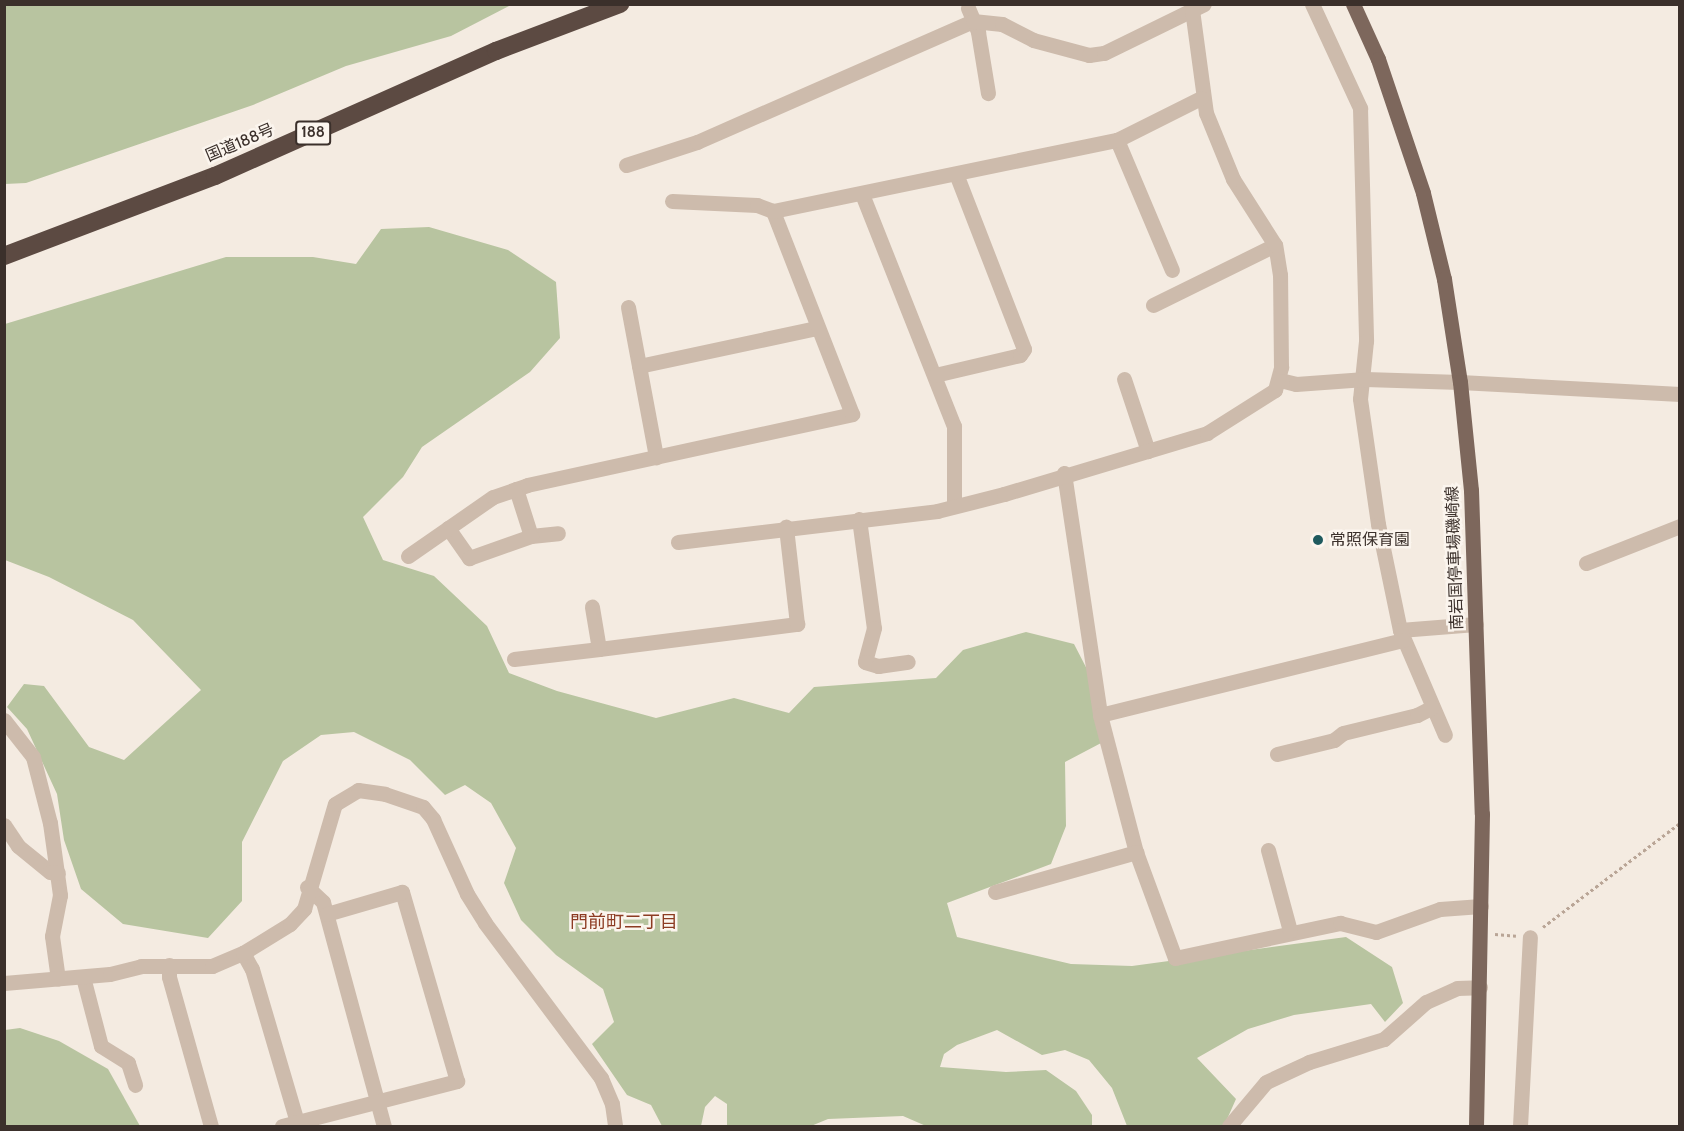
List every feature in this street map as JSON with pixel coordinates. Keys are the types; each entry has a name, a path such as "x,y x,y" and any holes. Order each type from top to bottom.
{"highway":[{"name":"国道188号","path":"4,256 214,176 496,51 620,4"}],"main road":[{"name":"南岩国停車場磯崎線","path":"1353,4 1378,59 1423,193 1444,279 1460,382 1471,490 1476,624 1482,933 1476,1126"}],"street":[{"path":"1312,4 1360,108 1365,379 1360,399 1365,439 1402,635 1431,708 1445,735"},
{"path":"626,165 696,142 971,14 1002,24 1033,40 1089,55 1104,53 1198,7 1201,98 1233,179 1275,245 1280,274 1280,380 1275,390 1236,417 1207,433 1148,452 1064,473 954,506 678,542"},
{"path":"971,14 988,93"},
{"path":"672,201 757,205 773,211 862,194 1117,140 1201,98"},
{"path":"1117,140 1172,270"},
{"path":"935,375 1020,355 1024,349 956,174"},
{"path":"862,194 935,375 957,442 954,506"},
{"path":"408,556 493,497 516,489 852,414 773,211"},
{"path":"1153,305 1275,245"},
{"path":"627,307 656,457"},
{"path":"639,366 817,328"},
{"path":"1124,379 1148,452"},
{"path":"1280,380 1296,384 1365,379 1460,382 1680,394"},
{"path":"1064,473 1100,715 1136,852 1175,958 1290,931 1340,923 1376,932 1440,909 1481,906"},
{"path":"516,489 531,536"},
{"path":"859,519 874,628 865,662 878,666 908,662"},
{"path":"1586,563 1680,526"},
{"path":"514,659 797,624 786,527"},
{"path":"448,528 469,558 531,536 558,533"},
{"path":"592,607 599,649"},
{"path":"1100,715 1402,635 1476,624"},
{"path":"1277,754 1334,740 1343,733 1417,715 1431,708"},
{"path":"4,720 33,757 58,873 60,895 52,936 58,979"},
{"path":"4,983 58,979 169,965 212,966 243,953 290,924 304,909 308,887 335,804 345,795 358,790 385,794 423,807 433,819 467,894 485,923 601,1078 612,1104 615,1126"},
{"path":"4,825 18,846 50,872 58,873"},
{"path":"1268,850 1290,931"},
{"path":"995,892 1136,852"},
{"path":"308,887 317,891 327,914 379,1100 384,1126"},
{"path":"243,953 252,969 289,1124 457,1081 402,892 327,914"},
{"path":"1520,1126 1530,937"},
{"path":"169,965 169,977 211,1126"},
{"path":"83,976 101,1046 128,1063 135,1085"},
{"path":"1229,1126 1266,1082 1309,1062 1384,1039 1426,1002 1457,988 1480,987"}],"path":[{"path":"1482,933 1530,937 1680,823"}],"green space":[{"path":"4,5 511,5 451,36 346,66 253,105 26,183 5,184"},
{"path":"429,227 508,250 556,282 560,338 530,372 422,447 403,477 363,517 383,560 434,576 487,626 509,673 557,691 656,718 734,698 789,713 814,687 936,678 963,650 1026,632 1074,644 1090,675 1103,742 1065,762 1066,826 1051,864 947,903 957,937 1071,964 1132,966 1346,937 1392,967 1403,1003 1385,1022 1371,1004 1294,1015 1248,1029 1197,1058 1236,1099 1224,1126 1127,1126 1112,1088 1089,1060 1065,1050 1042,1055 997,1030 957,1045 944,1054 940,1067 1006,1072 1046,1070 1076,1091 1092,1115 1092,1126 926,1126 903,1116 828,1119 811,1126 727,1126 727,1104 715,1096 705,1107 701,1126 662,1126 651,1105 627,1095 592,1044 614,1022 603,989 556,955 521,920 504,883 516,848 491,803 465,785 445,795 410,760 354,732 321,735 283,761 242,842 242,901 208,938 123,924 81,889 64,840 57,794 27,729 7,707 24,684 44,686 89,747 124,760 201,690 133,620 49,577 5,560 5,324 226,257 313,257 356,264 381,229"},
{"path":"20,1028 59,1041 108,1069 140,1126 5,1126 5,1030"}],"place":[{"name":"常照保育園","path":"1318,540"}],"district":[{"name":"門前町二丁目","path":"624,922"}]}
